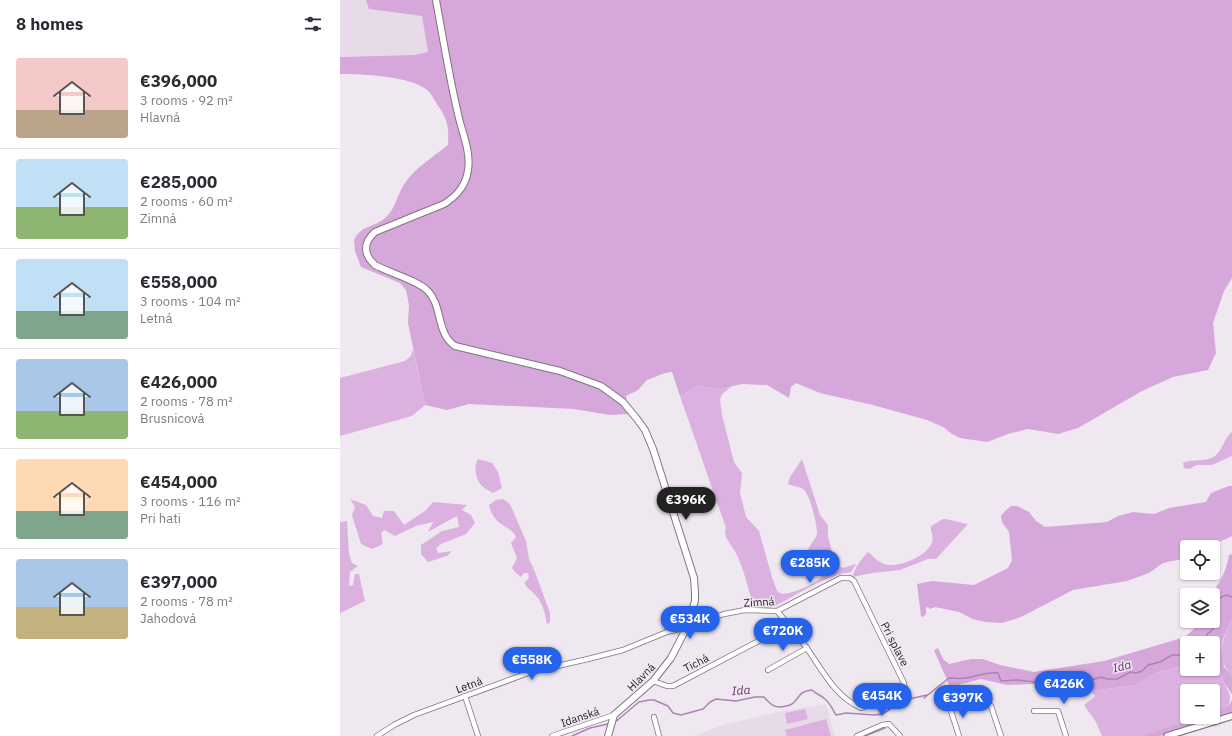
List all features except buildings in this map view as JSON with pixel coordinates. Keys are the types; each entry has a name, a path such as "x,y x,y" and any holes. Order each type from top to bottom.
{"main road":[{"name":"Hlavná","path":"436,0 458,114 468,153 469,166 467,177 459,192 444,204 375,232 368,239 366,244 367,255 375,265 419,285 428,292 436,304 443,332 449,341 455,346 572,374 601,386 623,402 638,419 645,430 653,449 694,578 694,607 687,627 671,658 653,681 614,715"},
{"path":"608,736 614,715"}],"street":[{"name":"Zimná","path":"687,627 731,613 758,610 776,611 836,580 841,578 850,578"},
{"name":"Pri splave","path":"776,611 807,648 836,691 845,699 860,708 902,693 905,690 904,683 854,581 850,578"},
{"name":"Tichá","path":"653,681 667,686 673,686 789,625"},
{"name":"Letná","path":"377,736 414,715 531,672 588,660 623,650 667,632 687,627"},
{"path":"768,670 807,648"},
{"path":"465,696 478,736"},
{"path":"991,706 1001,736"},
{"path":"950,708 960,736"},
{"path":"1034,711 1058,711 1066,736"},
{"name":"Idanská","path":"552,736 614,715"},
{"path":"1167,736 1232,716"},
{"path":"654,718 658,736"},
{"path":"857,736 882,725 889,724 900,736"}],"shaded area":[{"path":"340,0 366,0 369,9 422,16 428,52 414,55 340,57"},
{"path":"366,0 1232,0 1232,278 1224,291 1213,323 1216,353 1208,370 1173,377 1142,391 1078,428 1058,434 1028,429 1008,434 987,442 960,438 943,427 927,420 873,405 820,393 796,383 791,387 789,398 767,385 742,384 721,389 698,386 680,396 672,372 647,380 638,390 626,396 628,414 610,415 574,409 469,404 447,410 425,405 408,323 409,305 406,290 400,283 361,267 355,251 354,240 361,231 381,221 388,215 394,207 403,186 412,174 448,145 448,129 444,116 432,96 427,90 419,85 385,77 340,74 340,57 414,55 428,52 422,16 369,9"},
{"path":"413,349 425,405 412,416 340,436 340,378 405,361 411,356"},
{"path":"698,386 721,389 731,387 722,394 720,400 722,415 734,462 742,473 740,493 746,517 759,531 777,591 782,594 786,594 798,590 812,584 822,577 824,573 821,563 818,559 813,558 808,551 817,534 811,503 803,489 788,484 790,477 802,459 820,515 828,525 828,536 834,560 838,566 843,568 856,564 851,572 821,581 775,606 768,608 754,607 739,559 726,538 726,528 680,396"},
{"path":"1232,432 1232,456 1212,465 1197,465 1189,469 1184,468 1183,463 1207,459 1215,456 1229,434"},
{"path":"478,459 492,463 498,472 502,488 493,493 482,486 476,473 476,462"},
{"path":"1232,486 1232,536 1220,542 1220,540 1180,540 1180,559 1163,563 1149,573 1127,581 1073,590 1021,617 1002,623 985,622 973,619 959,612 935,607 930,609 928,607 926,608 926,614 923,617 921,616 917,584 932,581 974,585 1008,568 1012,560 1009,532 1002,522 1001,516 1011,506 1017,506 1029,512 1036,521 1045,527 1107,522 1118,516 1133,512 1154,514 1169,508 1206,502 1211,493"},
{"path":"350,499 366,505 373,516 382,518 384,511 394,511 404,525 425,511 433,502 467,505 462,510 471,515 475,523 466,534 441,544 436,548 438,553 452,551 447,556 428,562 421,554 421,545 442,531 459,527 457,516 428,532 433,522 416,526 395,536 384,530 381,533 383,544 372,549 361,544 352,515 355,507"},
{"path":"503,499 510,504 526,541 529,559 550,613 550,622 547,624 541,603 524,583 529,578 528,573 524,573 521,577 512,568 517,558 511,543 516,537 514,533 499,522 491,512 489,505 496,500"},
{"path":"943,519 968,524 936,559 928,559 900,570 853,577 861,560 868,552 884,564 896,565 911,560 925,552 933,538 931,526"},
{"path":"347,521 349,554 352,563 358,566 350,572 349,586 353,585 355,574 359,574 365,601 340,613 340,522"},
{"path":"1232,554 1232,619 1222,641 1221,649 1224,667 1232,675 1232,694 1224,683 1220,672 1220,636 1186,636 1195,628 1220,628 1220,588 1215,588 1225,572 1229,555"},
{"path":"1232,619 1232,675 1226,668 1221,654 1223,641"},
{"path":"1180,638 1180,667 1156,673 1136,685 1091,691 1084,686 1066,689 1032,684 1007,685 981,679 950,687 934,650 938,648 943,659 949,664 971,659 983,659 1000,665 1034,672 1104,661"},
{"path":"1180,667 1180,676 1220,676 1221,673 1230,696 1229,706 1220,709 1220,684 1180,684 1180,723 1140,736 1102,736 1096,722 1084,705 1095,696 1091,691 1136,685 1156,673"},
{"path":"1232,700 1232,713 1220,717 1220,709 1229,706"},
{"path":"826,704 835,736 694,736 723,725 778,712"},
{"path":"805,709 808,719 787,724 785,713"},
{"path":"826,719 831,736 787,736 785,730"},
{"path":"1180,723 1180,724 1198,724 1160,736 1140,736"}],"waterway":[{"name":"Ida","path":"1207,636 1214,626 1214,609 1219,598 1226,595 1232,597"},
{"name":"Ida","path":"924,698 949,678 974,677 985,673 998,673 1001,681 1017,680 1053,685 1066,683 1078,678 1088,681 1101,677 1107,679 1117,679 1131,672 1136,673 1142,671 1148,665 1160,662 1172,655 1180,655"},
{"name":"Ida","path":"614,723 639,702 649,700 654,700 668,706 673,713 681,715 703,709 710,702 716,699 736,701 755,697 764,697 776,707 788,706 792,704 801,693 812,690 827,701 836,715 846,713 874,715 882,714 889,710 896,702 927,695"},
{"name":"Ida","path":"572,736 590,728 608,724"},
{"path":"865,736 885,728"}]}
